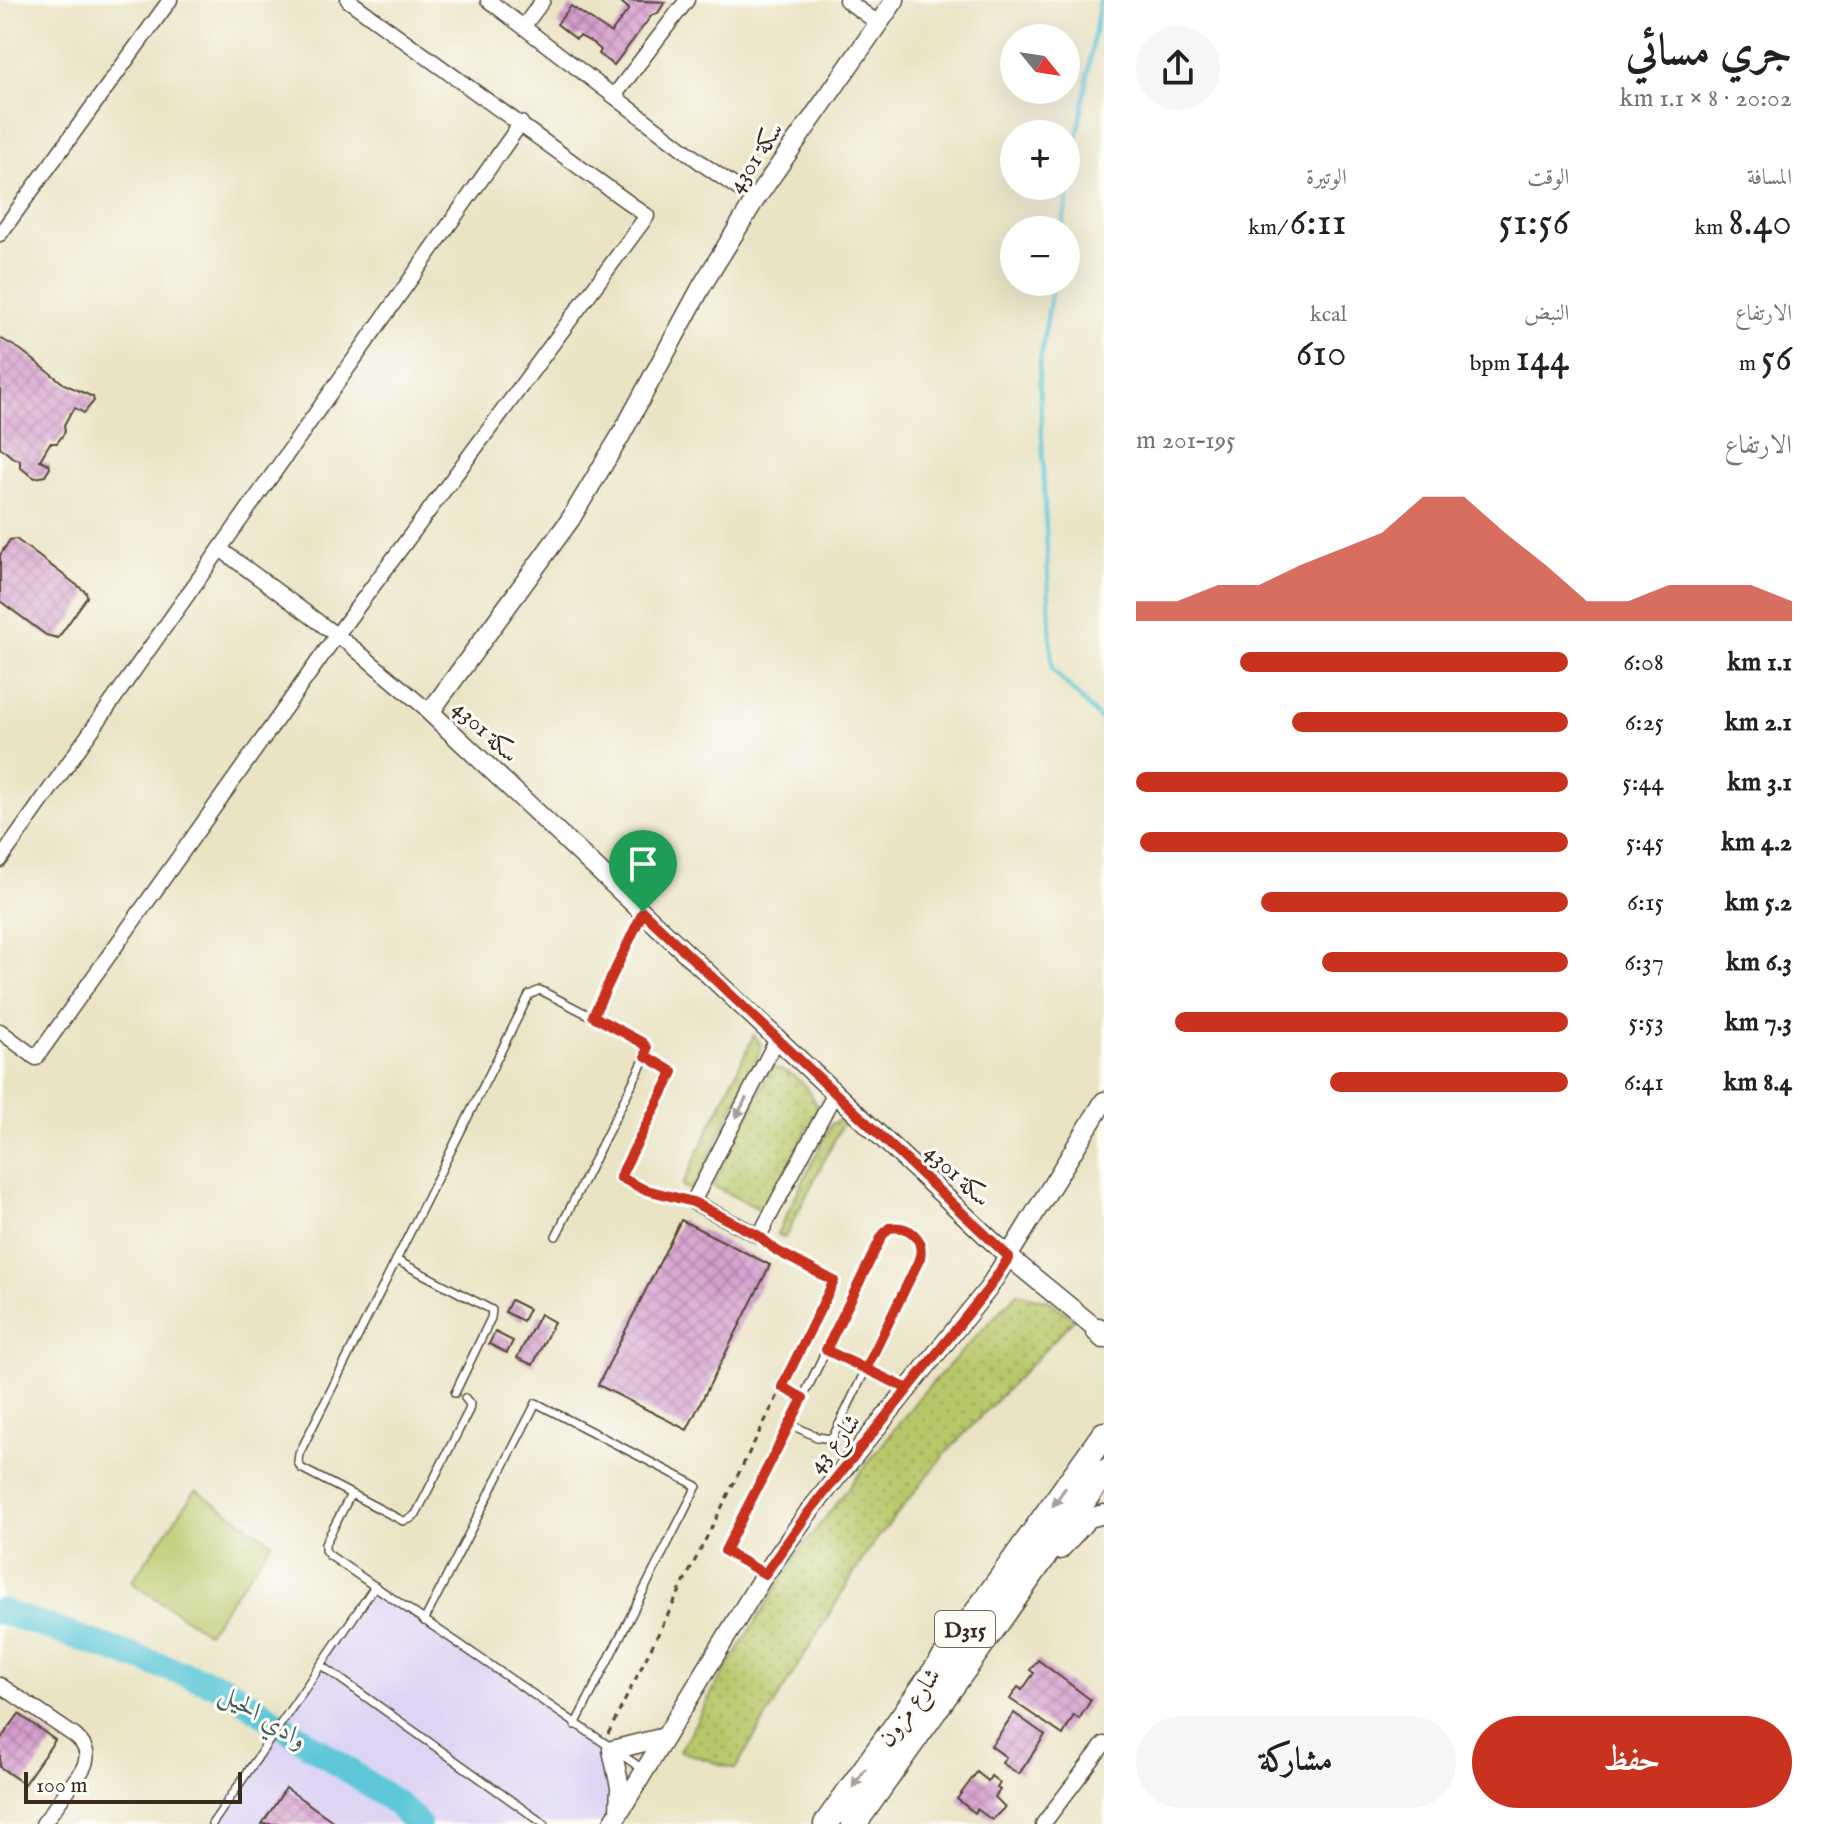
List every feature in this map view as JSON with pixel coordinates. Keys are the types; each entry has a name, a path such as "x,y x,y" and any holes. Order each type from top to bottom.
{"main road":[{"name":"شارع مزون","path":"826,1824 1098,1442 1104,1423"},
{"name":"شارع مزون","path":"854,1824 1104,1472"}],"street":[{"path":"0,234 170,0"},
{"path":"0,1031 36,1058 336,636 647,216 348,0"},
{"path":"488,0 704,165 755,200"},
{"path":"524,26 543,0"},
{"path":"614,96 687,0"},
{"path":"846,0 878,23"},
{"name":"سكة 4301","path":"895,0 755,200 703,284 621,435 570,520 430,712 1009,1257 1102,1332"},
{"path":"0,860 521,123"},
{"path":"220,549 430,712"},
{"path":"777,1039 693,1202 759,1236 835,1093"},
{"name":"شارع 43","path":"615,1819 765,1574 808,1513 988,1289 1104,1101"},
{"path":"1010,1605 1089,1518 1104,1514"},
{"path":"0,1685 75,1736 88,1752 87,1763 43,1824"},
{"path":"615,1819 620,1787 608,1747 665,1737"},
{"path":"1045,1823 1104,1744"}],"lane":[{"path":"593,1016 643,912"},
{"path":"465,1398 470,1404 469,1410 416,1514 410,1519 403,1521 301,1468 298,1462 299,1454 529,995 540,990 643,1043 647,1048 646,1056 556,1236"},
{"path":"765,1574 725,1551 882,1236 889,1228 899,1226 908,1229 922,1247 920,1258 832,1439 817,1437 790,1424"},
{"path":"396,1260 492,1310 455,1393"},
{"path":"826,1350 908,1389"},
{"path":"424,1621 536,1403 697,1486 575,1725"},
{"path":"351,1494 325,1550 645,1771"},
{"path":"212,1824 375,1586"},
{"path":"321,1665 544,1824"}],"path":[{"path":"646,1056 673,1072 620,1177 643,1189 693,1202"},
{"path":"608,1747 834,1281 777,1251 759,1236"},
{"path":"782,1387 803,1398"}],"shaded area":[{"path":"375,1586 612,1750 612,1824 212,1824"}],"green space":[{"path":"754,1035 761,1044 760,1051 693,1191 682,1186"},
{"path":"772,1067 801,1081 818,1108 765,1212 713,1186"},
{"path":"844,1121 785,1238 777,1234 831,1124"},
{"path":"1017,1293 1049,1301 1074,1319 945,1454 869,1549 735,1769 680,1751 714,1689 800,1550 921,1395"},
{"path":"196,1490 272,1542 207,1633 131,1582"}],"building":[{"path":"619,0 665,2 614,65 599,54 601,50 593,43 580,36 576,39 557,24 571,6 611,33 629,9"},
{"path":"0,338 21,350 64,384 93,397 94,401 84,413 75,408 64,425 65,432 57,443 50,443 40,460 49,464 45,476 35,478 20,467 20,460 0,447"},
{"path":"16,539 86,592 87,597 58,638 46,635 0,601 0,555 10,540"},
{"path":"681,1220 770,1265 687,1430 598,1385"},
{"path":"511,1300 529,1309 523,1321 505,1312"},
{"path":"540,1314 554,1322 533,1365 517,1358"},
{"path":"495,1332 513,1341 507,1353 489,1344"},
{"path":"1038,1660 1091,1700 1079,1719 1074,1715 1063,1735 1010,1699 1018,1687 1022,1690 1034,1673 1030,1670"},
{"path":"1014,1713 1045,1735 1019,1774 1002,1763 1006,1757 991,1746"},
{"path":"19,1714 55,1740 24,1784 0,1767 0,1740"},
{"path":"977,1772 988,1781 991,1776 1000,1783 995,1797 1005,1807 992,1820 977,1809 975,1813 957,1799"},
{"path":"286,1788 337,1824 262,1824"}],"waterway":[{"path":"1064,216 1100,0"},
{"path":"1051,296 1039,368 1052,669 1104,723"},
{"name":"وادي الحيل","path":"0,1611 226,1688 395,1802 418,1824"}],"route":[{"path":"643,912 593,1016 643,1043 647,1048 646,1056 673,1072 620,1177 643,1189 693,1202 759,1236 777,1251 834,1281 782,1387 803,1398 725,1551 765,1574 808,1513 908,1389 866,1369 920,1258 922,1247 916,1236 899,1226 889,1228 882,1236 826,1350 908,1389 988,1289 1009,1257 643,912"}]}
